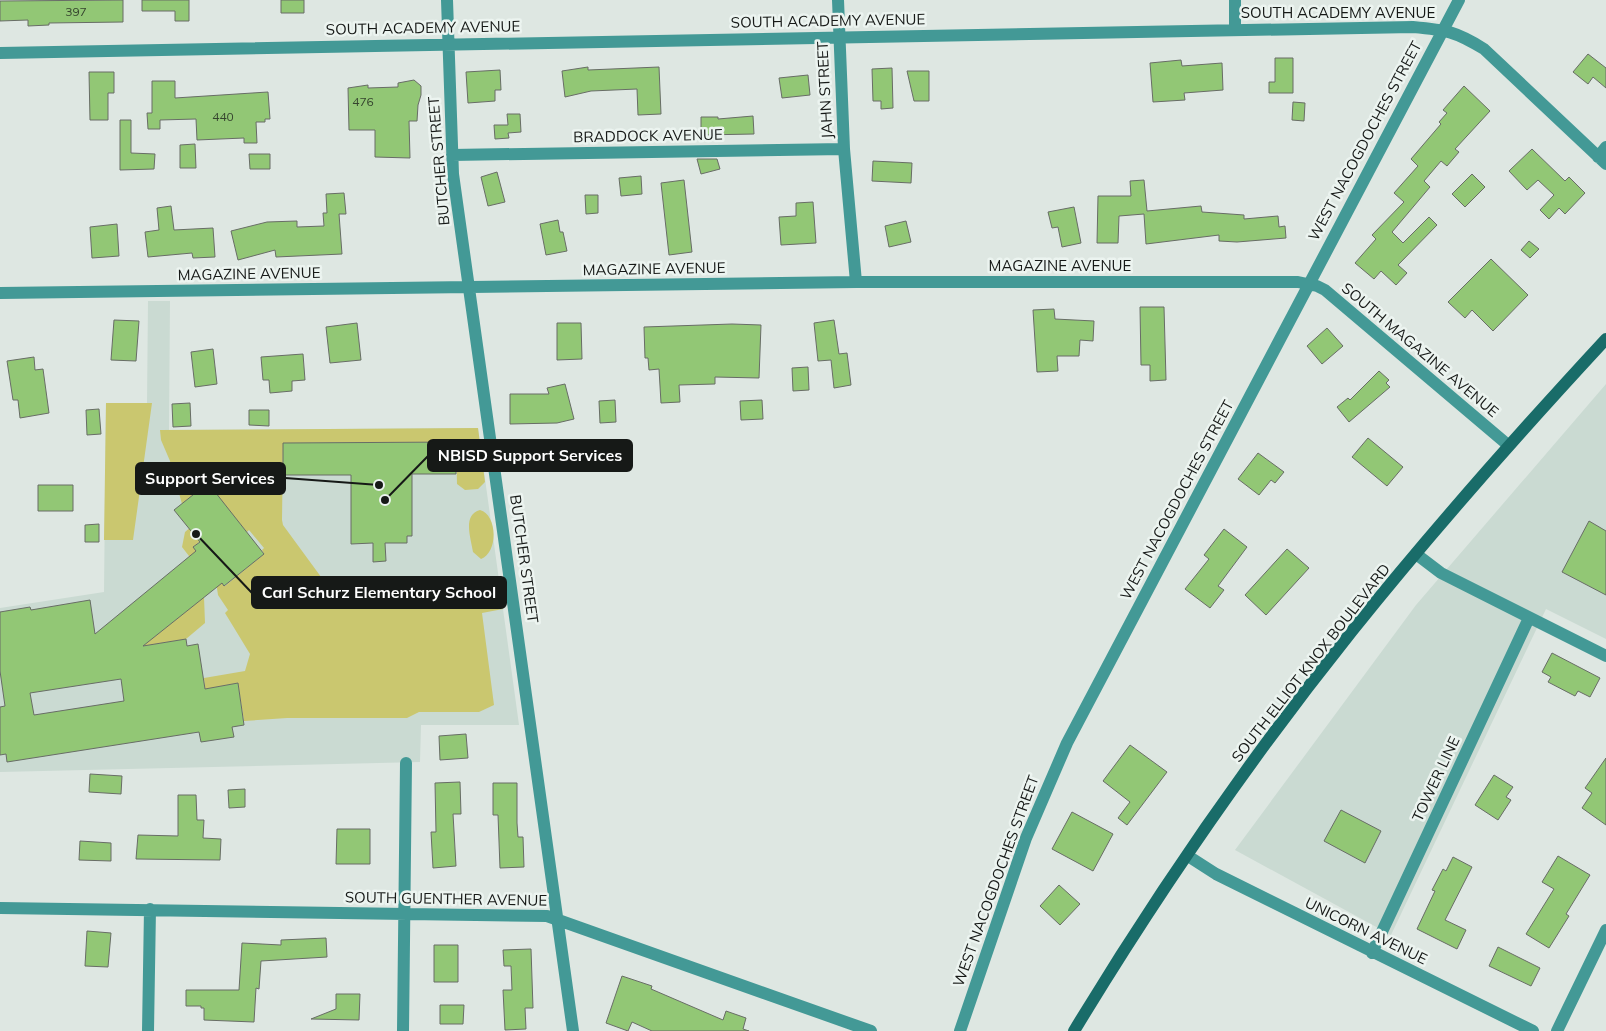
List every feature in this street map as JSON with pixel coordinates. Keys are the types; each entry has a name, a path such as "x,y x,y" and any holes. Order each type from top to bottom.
{"main road":[{"name":"SOUTH ELLIOT KNOX BOULEVARD","path":"1074,1031 1188,856 1297,703 1352,631 1508,446 1606,339"}],"street":[{"name":"BUTCHER STREET","path":"447,0 452,155 468,288 502,515 573,1031"},
{"name":"JAHN STREET","path":"838,0 844,149 856,282"},
{"path":"1235,0 1236,30"},
{"name":"WEST NACOGDOCHES STREET","path":"960,1031 1026,838 1050,779 1459,0"},
{"name":"SOUTH ACADEMY AVENUE","path":"0,53 1413,27 1461,34 1484,49 1603,156"},
{"name":"BRADDOCK AVENUE","path":"452,155 844,149"},
{"name":"MAGAZINE AVENUE","path":"0,293 856,282 1309,283"},
{"name":"SOUTH MAGAZINE AVENUE","path":"1309,283 1325,290 1508,446"},
{"path":"1416,554 1441,573 1606,656"},
{"name":"TOWER LINE","path":"1372,953 1529,618"},
{"path":"403,1031 406,763"},
{"name":"UNICORN AVENUE","path":"1188,856 1216,874 1372,953 1533,1031"},
{"name":"SOUTH GUENTHER AVENUE","path":"0,908 150,909 403,915 538,915 557,919 871,1031"},
{"path":"148,1031 150,909"},
{"path":"1557,1031 1606,930"}],"shaded area":[{"path":"148,301 170,301 169,430 478,428 519,725 421,725 420,762 0,772 0,608 104,592 106,403 147,403"},
{"path":"1606,384 1606,639 1546,609 1391,935 1235,850 1416,605"},
{"path":"106,403 152,403 133,540 104,540"},
{"path":"478,428 485,482 478,489 465,490 457,484 456,442 283,443 282,520 283,525 324,581 477,578 489,581 497,587 503,609 482,613 494,705 479,712 419,712 407,718 287,718 244,721 238,683 205,689 204,678 245,671 250,654 225,613 228,610 218,595 215,575 225,586 264,554 262,550 264,548 233,515 193,547 206,563 199,569 182,547 185,532 208,512 206,509 219,497 208,483 182,504 170,461 161,440 160,430"},
{"path":"480,510 490,518 494,533 491,549 481,559 473,552 469,528 471,517"},
{"path":"204,597 205,623 186,639 143,646"}],"building":[{"path":"123,0 123,22 49,23 49,25 28,26 28,20 0,21 0,1"},
{"path":"142,0 189,0 189,21 175,21 175,11 142,11"},
{"path":"281,0 304,0 304,13 281,13"},
{"path":"1588,54 1606,68 1606,88 1593,77 1588,84 1573,72"},
{"path":"1275,58 1293,58 1293,93 1269,93 1269,82 1275,82"},
{"path":"1181,60 1182,66 1222,63 1223,90 1184,93 1185,100 1153,102 1150,63"},
{"path":"588,67 588,70 659,67 661,114 638,115 637,89 591,91 565,97 562,71"},
{"path":"892,68 893,108 881,109 881,101 873,101 872,69"},
{"path":"500,70 501,90 495,90 495,101 468,103 466,72"},
{"path":"907,71 929,71 929,101 914,101"},
{"path":"89,72 114,72 114,93 108,93 108,120 90,120"},
{"path":"808,75 810,95 782,98 779,78"},
{"path":"414,80 421,86 421,95 417,121 409,121 410,158 375,157 375,130 349,130 348,88 368,85 368,88 398,87 398,83"},
{"path":"152,81 175,81 175,98 268,92 270,119 265,119 265,122 256,122 257,143 244,143 244,138 197,140 196,119 160,120 160,129 148,129 147,113 152,113"},
{"path":"1464,86 1490,111 1455,149 1459,152 1447,166 1441,161 1424,181 1430,187 1392,232 1403,243 1429,217 1437,225 1398,265 1407,273 1396,285 1381,271 1374,279 1355,263 1376,239 1372,235 1404,202 1394,193 1418,166 1411,159 1441,124 1439,122 1447,113 1443,110"},
{"path":"1293,102 1305,103 1304,121 1292,120"},
{"path":"507,114 520,114 521,132 508,133 509,138 495,139 494,125 508,125"},
{"path":"753,116 754,134 701,135 701,117 718,117 718,119"},
{"path":"120,120 131,120 131,153 155,154 154,169 120,170"},
{"path":"195,144 196,168 180,168 180,145"},
{"path":"1532,149 1565,181 1569,177 1585,193 1565,214 1559,208 1549,219 1540,210 1554,195 1538,180 1527,190 1509,171"},
{"path":"249,154 270,154 270,169 250,169"},
{"path":"697,159 717,159 720,169 701,174"},
{"path":"873,161 912,163 911,183 872,181"},
{"path":"497,172 505,202 488,206 481,177"},
{"path":"1472,174 1485,187 1465,207 1452,194"},
{"path":"641,176 642,194 621,196 619,178"},
{"path":"684,180 692,252 669,255 661,183"},
{"path":"1144,180 1147,211 1201,206 1202,212 1244,215 1244,219 1278,216 1279,227 1285,226 1286,238 1237,242 1219,241 1219,235 1146,244 1144,214 1119,216 1118,243 1097,243 1098,196 1131,196 1130,181"},
{"path":"344,193 346,214 339,214 342,254 276,257 275,250 238,260 231,231 267,222 297,221 297,227 324,226 323,213 327,213 326,194"},
{"path":"585,195 598,195 598,213 586,214"},
{"path":"813,202 816,243 781,245 779,217 796,216 796,203"},
{"path":"171,206 174,230 213,228 215,257 193,258 192,253 148,257 145,232 159,230 157,208"},
{"path":"1074,207 1081,243 1062,247 1058,227 1052,228 1048,212"},
{"path":"558,220 567,251 546,255 540,224"},
{"path":"906,221 911,242 889,247 885,226"},
{"path":"117,224 119,256 92,258 90,227"},
{"path":"1529,241 1539,249 1530,258 1521,250"},
{"path":"1491,259 1528,295 1493,331 1472,310 1465,318 1448,302"},
{"path":"1140,307 1164,307 1166,380 1150,381 1150,365 1141,365"},
{"path":"1054,309 1055,319 1094,321 1093,341 1080,340 1079,356 1057,356 1058,371 1037,372 1033,310"},
{"path":"114,320 139,321 136,361 111,360"},
{"path":"834,320 839,354 847,353 851,385 834,388 831,360 818,361 814,323"},
{"path":"357,323 361,360 330,363 326,327"},
{"path":"557,323 581,323 582,359 557,360"},
{"path":"761,325 759,378 715,377 715,384 679,385 680,402 661,403 659,369 649,370 648,358 645,358 644,327"},
{"path":"1327,328 1343,346 1322,364 1307,346"},
{"path":"213,349 217,384 195,387 191,352"},
{"path":"303,354 305,380 292,381 292,391 270,393 269,380 263,380 261,357"},
{"path":"34,357 35,370 43,369 49,413 20,418 18,400 13,400 7,361"},
{"path":"808,367 809,390 793,391 792,368"},
{"path":"1379,371 1389,380 1386,383 1390,387 1349,422 1337,407 1348,398 1350,400"},
{"path":"565,384 574,419 557,423 510,424 510,394 549,394 547,388"},
{"path":"615,400 616,422 600,423 599,401"},
{"path":"762,400 763,419 741,420 740,401"},
{"path":"190,403 191,426 173,427 172,404"},
{"path":"99,409 101,434 87,435 86,410"},
{"path":"249,410 269,410 269,426 249,425"},
{"path":"1368,438 1403,467 1387,486 1352,457"},
{"path":"456,442 456,474 412,474 412,536 407,536 407,543 385,543 386,561 373,562 373,543 351,544 351,475 283,475 283,443"},
{"path":"1258,453 1284,472 1275,483 1271,480 1259,495 1238,479"},
{"path":"208,483 264,554 224,586 222,583 143,646 186,639 187,646 198,644 205,689 238,683 244,725 232,727 234,737 201,742 199,732 7,762 6,754 0,755 0,707 5,706 0,671 0,612 30,607 31,610 90,600 95,634 196,551 193,547 200,542 174,510","holes":["121,679 124,701 34,715 30,693"]},
{"path":"38,485 73,485 73,511 38,511"},
{"path":"1589,521 1606,531 1606,595 1562,572"},
{"path":"99,524 99,542 85,542 85,525"},
{"path":"1224,529 1247,547 1218,586 1224,590 1210,608 1185,589 1209,559 1204,555"},
{"path":"1287,549 1309,568 1266,615 1245,595"},
{"path":"1552,653 1600,678 1590,697 1578,691 1575,696 1548,682 1551,677 1542,672"},
{"path":"466,734 468,758 440,760 439,736"},
{"path":"1130,745 1167,772 1127,825 1118,818 1130,802 1103,781"},
{"path":"1606,758 1606,825 1582,808 1592,793 1585,788"},
{"path":"90,774 122,776 121,794 89,792"},
{"path":"1494,775 1513,787 1506,797 1511,800 1498,820 1475,805"},
{"path":"460,782 461,814 453,814 456,866 433,868 431,832 436,832 435,783"},
{"path":"493,783 517,783 518,837 523,837 524,867 500,868 498,815 493,815"},
{"path":"245,789 245,807 229,808 228,790"},
{"path":"178,795 196,795 197,820 204,820 203,838 221,839 220,860 136,859 138,835 178,836"},
{"path":"1341,810 1381,831 1365,863 1324,841"},
{"path":"1072,812 1113,834 1093,871 1052,849"},
{"path":"337,829 370,829 370,864 336,864"},
{"path":"80,841 111,843 111,861 79,860"},
{"path":"1558,856 1590,875 1566,914 1569,916 1549,948 1526,934 1554,889 1542,882"},
{"path":"1453,857 1472,867 1445,920 1466,930 1457,949 1417,929 1435,891 1432,890 1443,869 1446,871"},
{"path":"1059,885 1080,904 1060,925 1040,906"},
{"path":"87,931 111,933 108,967 85,966"},
{"path":"326,938 327,957 261,961 259,989 256,988 254,1022 204,1020 204,1008 201,1008 201,1006 186,1006 186,990 239,990 242,943 281,945 281,940"},
{"path":"434,945 458,945 458,982 434,982"},
{"path":"1498,947 1540,968 1531,986 1489,966"},
{"path":"531,949 533,1008 525,1008 526,1029 505,1030 503,990 512,990 511,966 504,966 503,950"},
{"path":"622,976 652,986 651,989 723,1020 726,1011 746,1018 743,1029 749,1031 652,1031 632,1022 628,1031 606,1023"},
{"path":"336,994 360,994 359,1020 311,1019 336,1009"},
{"path":"440,1005 464,1005 463,1024 440,1024"}],"place":[{"name":"Support Services","path":"379,485"},
{"name":"NBISD Support Services","path":"385,500"},
{"name":"Carl Schurz Elementary School","path":"196,534"}]}
